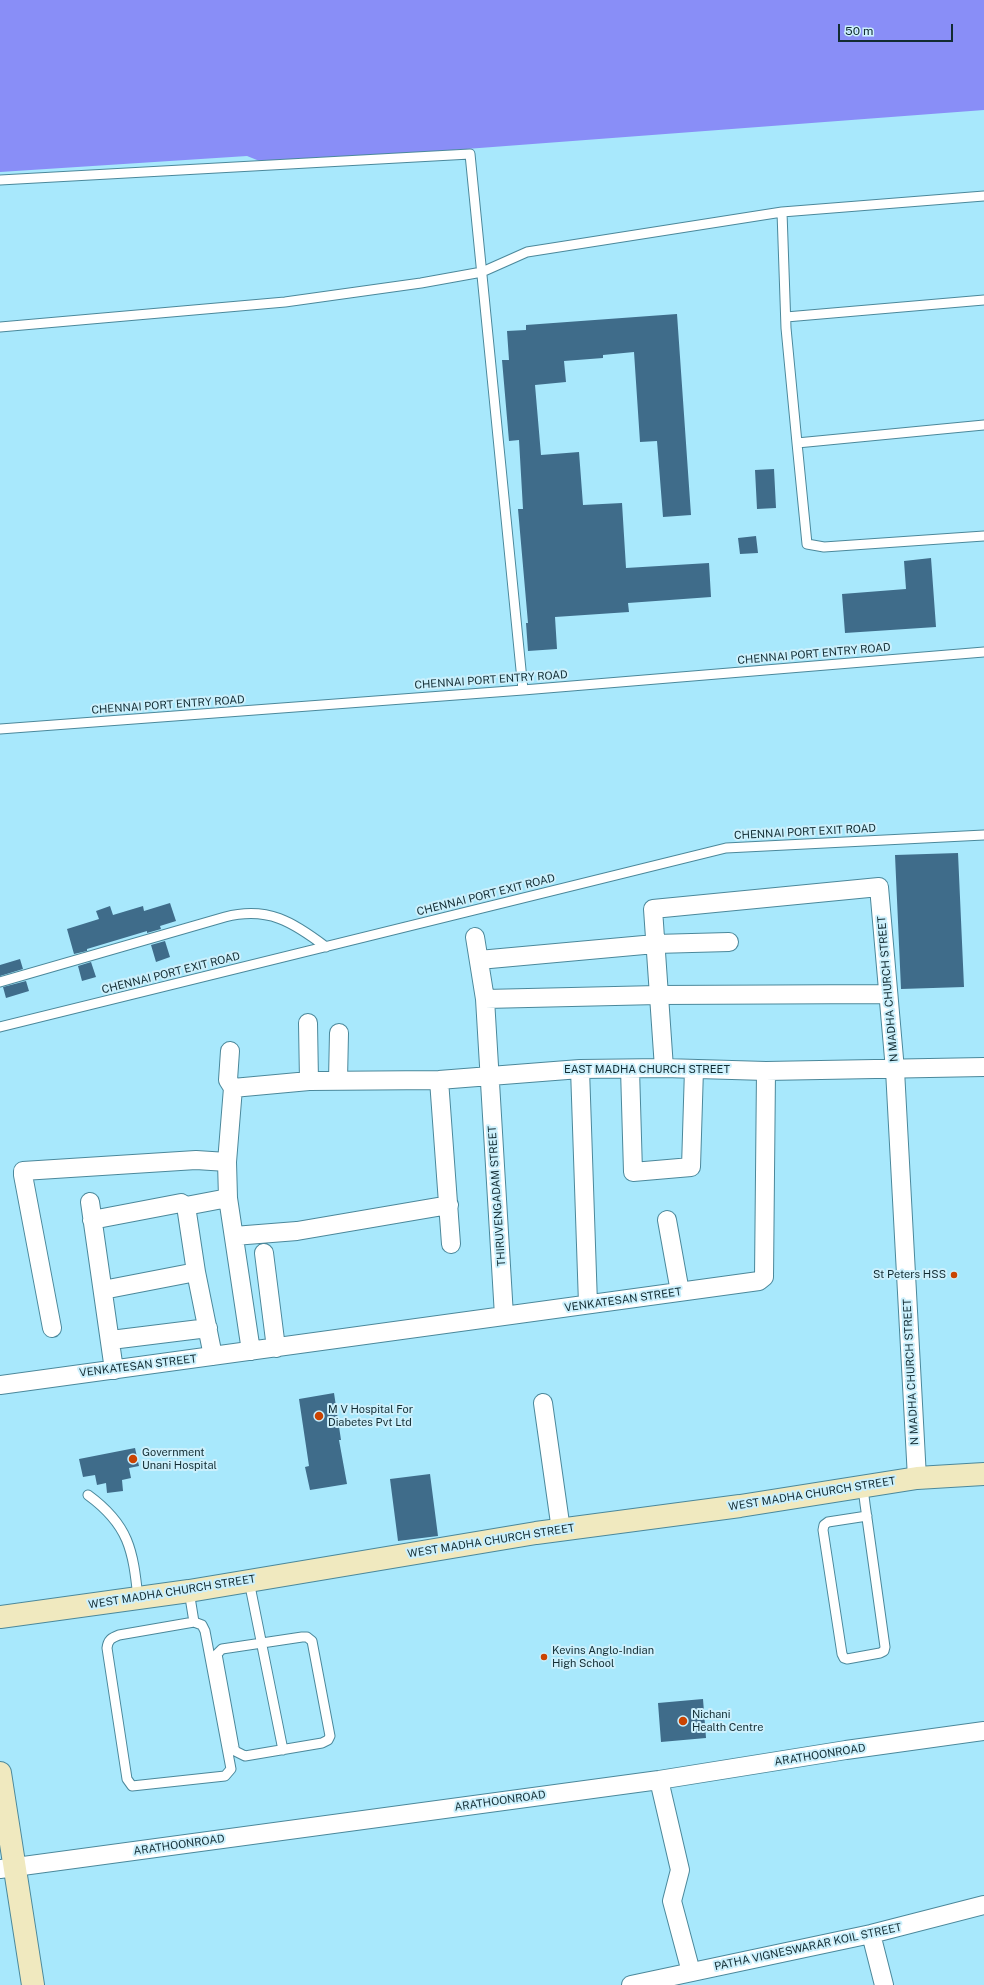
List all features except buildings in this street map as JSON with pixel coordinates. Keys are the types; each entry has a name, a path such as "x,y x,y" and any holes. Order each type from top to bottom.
{"main road":[{"name":"WEST MADHA CHURCH STREET","path":"0,1617 189,1591 248,1580 561,1530 863,1488 917,1478 984,1474"},
{"path":"0,1773 8,1868 34,1985"}],"street":[{"name":"N MADHA CHURCH STREET","path":"664,1068 653,909 879,887 895,1070 917,1478"},
{"name":"THIRUVENGADAM STREET","path":"475,937 485,999 504,1316"},
{"path":"479,960 655,944 728,942"},
{"path":"485,999 658,995 888,994"},
{"path":"308,1023 309,1081"},
{"path":"338,1080 339,1033"},
{"path":"230,1051 228,1080 233,1088 227,1162 228,1198 251,1351"},
{"name":"EAST MADHA CHURCH STREET","path":"233,1088 309,1081 439,1080 580,1069 664,1068 766,1071 895,1070 984,1067"},
{"path":"580,1069 588,1304"},
{"path":"630,1069 633,1172 691,1167 694,1069"},
{"name":"VENKATESAN STREET","path":"0,1385 759,1281 764,1277 766,1071"},
{"path":"439,1080 451,1244"},
{"path":"52,1328 23,1171 196,1160 227,1162"},
{"path":"114,1370 111,1340 91,1211 181,1203 186,1206 228,1198"},
{"path":"234,1236 297,1231 449,1205"},
{"path":"186,1206 196,1272 213,1356"},
{"path":"667,1220 680,1292"},
{"path":"264,1253 276,1348"},
{"path":"103,1290 196,1272"},
{"path":"111,1340 208,1328"},
{"path":"543,1403 561,1530"},
{"name":"ARATHOONROAD","path":"8,1868 659,1780 846,1750 984,1731"},
{"path":"659,1780 680,1870 672,1901 691,1972"},
{"name":"PATHA VIGNESWARAR KOIL STREET","path":"631,1985 871,1934 984,1905"},
{"path":"871,1934 884,1985"}],"lane":[{"path":"0,180 470,154 523,690"},
{"path":"0,327 286,302 421,283 482,272 527,252 782,212 984,196"},
{"path":"782,212 786,317 807,544 824,547 984,536"},
{"path":"786,317 984,300"},
{"path":"797,443 984,425"},
{"name":"CHENNAI PORT ENTRY ROAD","path":"0,729 523,690 984,652"},
{"name":"CHENNAI PORT EXIT ROAD","path":"0,1027 726,848 984,835"},
{"path":"0,982 238,914 254,913 285,920 302,929 326,947"},
{"path":"863,1488 867,1516 885,1647 884,1651 880,1653 847,1659 844,1658 842,1654 823,1530 824,1525 828,1522 867,1516"},
{"path":"88,1495 103,1506 115,1518 126,1534 135,1566 138,1598"},
{"path":"248,1580 282,1750"},
{"path":"189,1591 194,1622"},
{"path":"194,1622 202,1625 205,1631 231,1769 225,1776 132,1786 127,1779 107,1648 108,1642 112,1637 119,1635 194,1622"},
{"path":"302,1637 310,1638 330,1728 330,1736 328,1740 245,1756 236,1751 217,1654 222,1649 261,1642 302,1637"}],"water":[{"path":"0,0 984,0 984,110 267,164 247,156 0,172"}],"place":[{"name":"St Peters HSS","path":"954,1275"},
{"name":"M V Hospital For Diabetes Pvt Ltd","path":"319,1416"},
{"name":"Government Unani Hospital","path":"133,1459"},
{"name":"Kevins Anglo-Indian High School","path":"544,1657"},
{"name":"Nichani Health Centre","path":"683,1721"}]}
